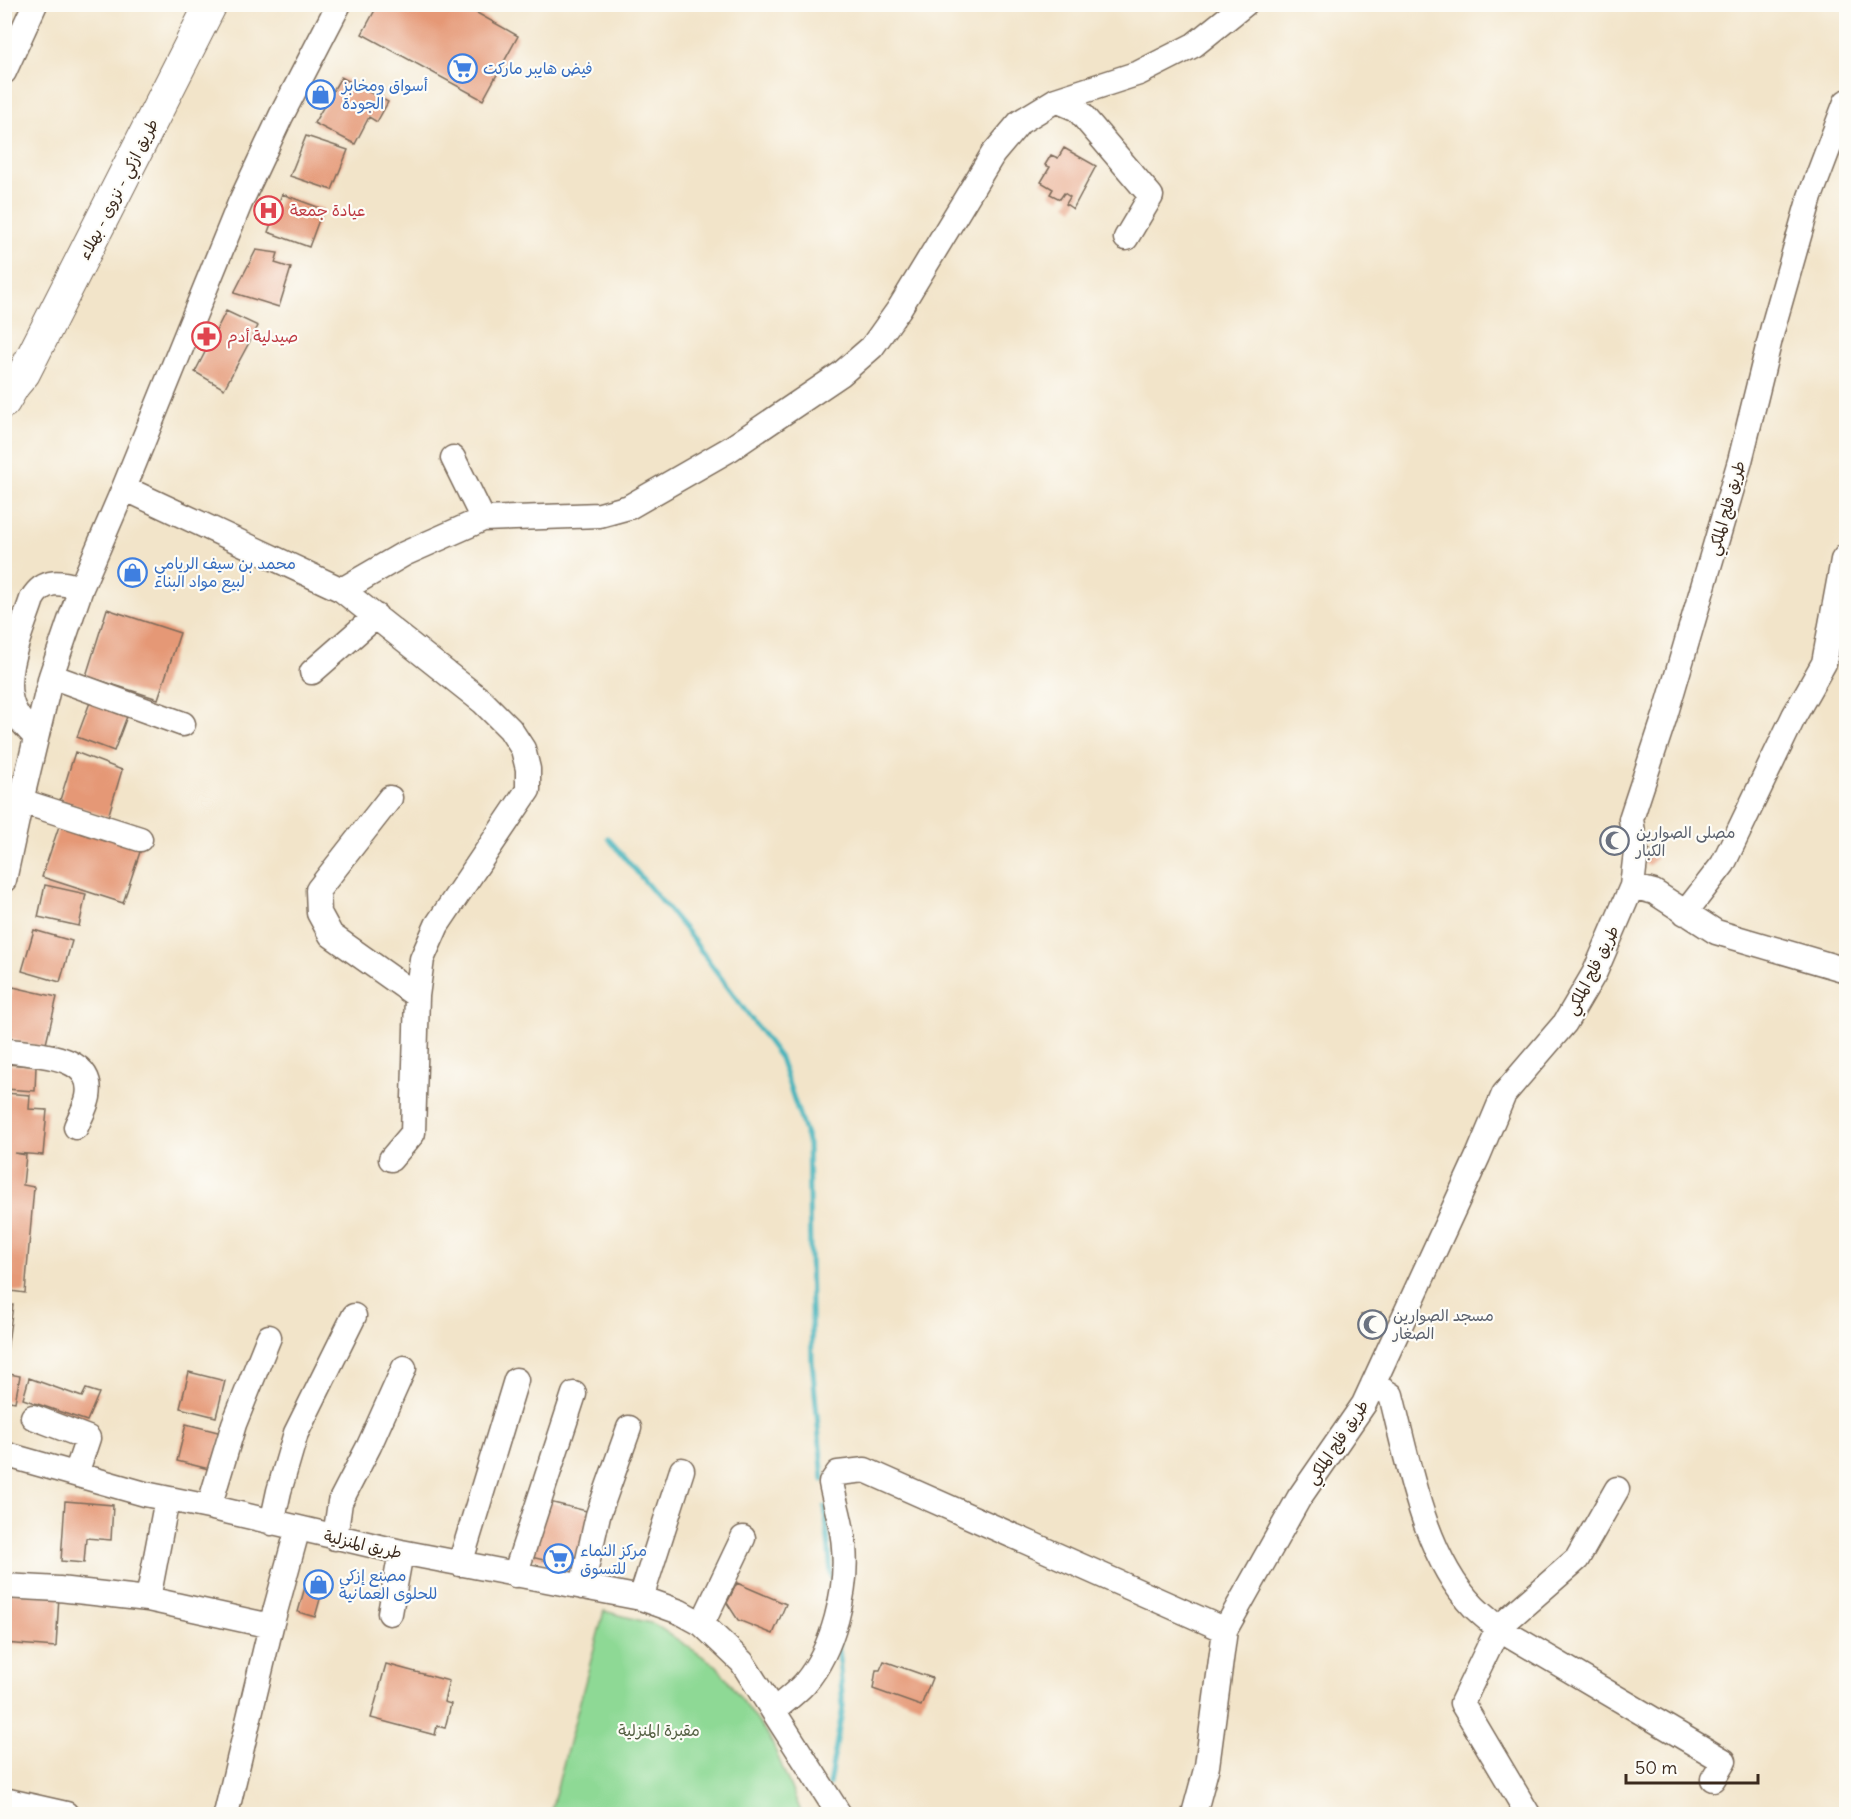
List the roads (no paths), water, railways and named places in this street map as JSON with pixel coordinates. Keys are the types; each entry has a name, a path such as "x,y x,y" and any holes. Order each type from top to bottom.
{"main road":[{"name":"طريق ازكي - نزوى - بهلاء","path":"4,402 24,373 211,4"},
{"name":"طريق ازكي - نزوى - بهلاء","path":"4,425 20,393 24,373"}],"street":[{"path":"4,72 35,4"},
{"path":"4,880 9,833 21,801 51,676 81,588 240,203 281,116 339,4"},
{"path":"342,590 404,554 483,519 600,515 629,507 730,449 841,374 872,347 899,309 993,154 1020,122 1056,100 1139,74 1194,45 1245,4"},
{"path":"1056,100 1077,109 1151,196 1126,238"},
{"name":"طريق فلج الملكي","path":"1194,1815 1207,1766 1225,1630 1299,1498 1364,1404 1479,1156 1504,1094 1565,1023 1595,972 1632,886 1635,852 1631,819 1665,716 1740,461 1773,327 1810,197 1846,102"},
{"path":"453,458 483,519"},
{"path":"124,488 342,590 483,702 510,729 523,749 528,769 528,790 437,925 422,959 417,996 413,1133 390,1159"},
{"path":"1685,913 1723,864 1794,716 1824,663 1843,560 1846,556"},
{"path":"36,736 18,717 13,708 8,686 12,663 32,599 41,587 56,582 81,588"},
{"path":"312,672 376,616"},
{"path":"51,676 183,724"},
{"path":"390,798 318,890 319,913 331,936 417,996"},
{"path":"21,801 140,839"},
{"path":"1632,886 1654,892 1716,932 1846,970"},
{"path":"4,1050 62,1059 79,1068 85,1075 88,1094 76,1127"},
{"path":"272,1523 296,1433 354,1316"},
{"path":"209,1507 234,1424 269,1337"},
{"path":"335,1538 340,1502 369,1446 404,1368"},
{"path":"460,1564 516,1380"},
{"path":"1373,1384 1391,1395 1416,1494 1438,1552 1473,1606 1498,1628 1724,1761 1713,1779"},
{"path":"515,1575 574,1394"},
{"path":"33,1417 88,1438 76,1474"},
{"path":"582,1587 598,1515 629,1428"},
{"name":"طريق المنزلية","path":"4,1454 167,1499 401,1552 641,1598 680,1612 702,1624 742,1662 839,1815"},
{"path":"641,1598 682,1470"},
{"path":"773,1711 795,1693 813,1672 825,1649 836,1619 844,1582 845,1563 844,1544 831,1484 838,1473 865,1470 1225,1630"},
{"path":"1528,1815 1462,1703 1498,1628 1577,1559 1617,1489"},
{"path":"148,1599 167,1499"},
{"path":"226,1815 271,1626 298,1528"},
{"path":"702,1624 743,1538"},
{"path":"390,1613 401,1552"},
{"path":"4,1586 59,1589 148,1599 271,1626"},
{"path":"4,1800 66,1815"}],"waterway":[{"path":"608,838 685,929 780,1058 808,1141 812,1361 823,1480"},
{"path":"825,1507 832,1584"},
{"path":"829,1784 843,1707 838,1644"}],"place":[{"name":"فيض هايبر ماركت","path":"462,68"},
{"name":"أسواق ومخابز الجودة","path":"321,94"},
{"name":"عيادة جمعة","path":"269,210"},
{"name":"صيدلية أدم","path":"206,336"},
{"name":"محمد بن سيف الريامي لبيع مواد البناء","path":"133,572"},
{"name":"مصلى الصوارين الكبار","path":"1615,841"},
{"name":"مسجد الصوارين الصغار","path":"1372,1324"},
{"name":"مركز النماء للتسوق","path":"559,1559"},
{"name":"مصنع إزكي للحلوى العمانية","path":"318,1584"}],"park label":[{"name":"مقبرة المنزلية","path":"659,1730"}]}
